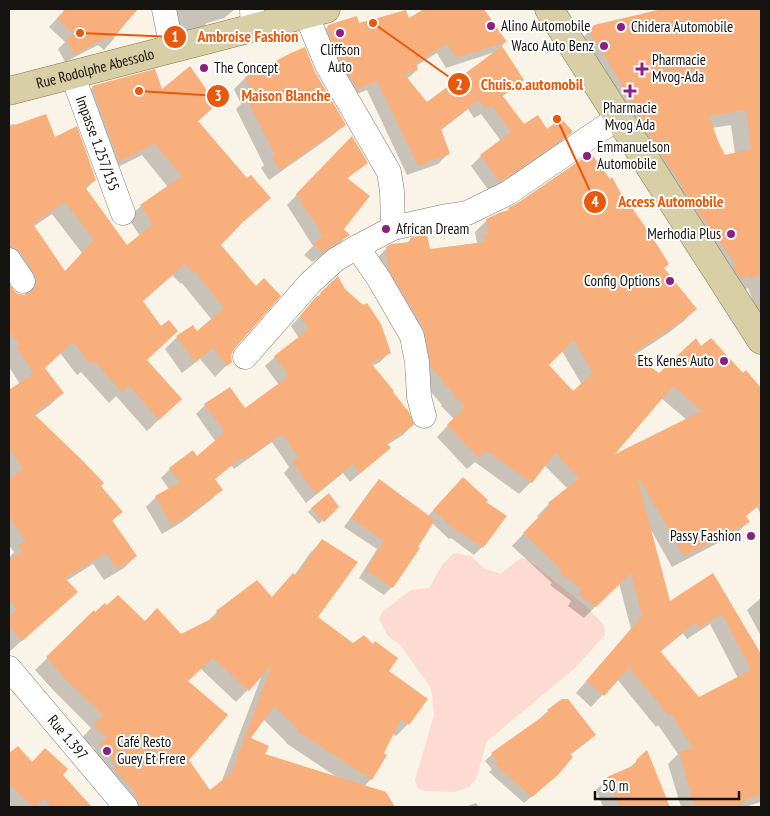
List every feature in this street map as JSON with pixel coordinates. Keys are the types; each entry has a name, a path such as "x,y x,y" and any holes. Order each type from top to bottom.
{"main road":[{"path":"549,9 761,340"},
{"name":"Rue Rodolphe Abessolo","path":"9,91 172,49 252,18 316,12"}],"street":[{"path":"164,9 172,49"},
{"path":"316,12 327,65 389,172 392,191 393,228"},
{"name":"Impasse 1.257/155","path":"72,74 123,213"},
{"path":"245,357 310,283 335,260 393,228 467,213 508,193 619,117"},
{"path":"357,247 379,279 412,336 417,362 418,397 424,416"},
{"path":"9,260 22,281"},
{"name":"Rue 1.397","path":"9,668 126,807"}],"shaded area":[{"path":"454,553 471,556 484,568 500,574 521,558 528,560 586,606 604,625 605,635 574,669 487,741 476,779 469,787 455,792 426,791 418,789 415,780 434,715 431,688 400,645 388,636 379,620 382,612 411,590 429,588 442,565"}],"building":[{"path":"66,9 138,9 111,40 107,37 74,55 66,39 74,34 57,18"},
{"path":"424,9 484,9 507,42 456,58 447,44 416,63 418,70 404,74 427,102 502,46 524,80 502,95 524,124 538,115 547,129 561,118 573,132 500,182 480,155 511,132 491,105 485,109 479,100 441,129 450,154 418,166 377,81 357,89 339,59 330,37 328,25 357,16 359,23 406,10 409,18"},
{"path":"662,9 761,9 761,274 750,279 748,275 741,279 733,268 736,264 682,188 605,56 591,36 591,30 594,25","holes":["746,110 751,149 725,155 709,116"]},
{"path":"305,47 315,72 346,125 280,170 271,156 275,154 246,97 252,94 245,77"},
{"path":"190,66 211,96 215,106 198,121 247,178 251,175 271,198 242,223 221,245 256,286 264,278 281,296 235,348 231,355 232,362 227,366 213,348 195,362 176,336 193,325 197,331 224,308 195,272 185,264 143,301 161,326 169,320 178,331 147,360 182,399 159,420 129,385 122,392 94,361 90,364 73,342 45,368 64,393 34,414 104,483 101,486 123,512 112,520 137,556 117,569 106,553 65,578 78,592 22,641 9,626 9,616 17,610 9,599 9,561 22,551 18,546 26,541 9,517 9,480 23,468 9,448 9,390 34,373 16,348 20,345 9,331 9,284 16,293 24,295 31,292 37,281 20,252 16,248 9,246 9,127 46,114 55,137 77,126 96,180 85,187 127,245 153,224 140,205 182,176 155,144 119,162 92,86 155,69 162,89","holes":["65,202 94,240 65,271 33,224"]},
{"path":"352,136 368,163 347,178 370,196 344,229 350,235 323,253 313,244 323,236 296,194"},
{"path":"591,153 610,179 612,177 629,208 631,206 656,243 669,264 664,268 697,309 632,354 659,373 696,338 701,346 711,338 743,373 746,370 761,388 761,503 746,516 750,522 684,556 640,480 638,480 670,601 713,573 761,654 761,795 744,800 745,803 731,807 695,807 679,752 693,748 671,714 669,716 629,668 604,696 586,681 642,616 631,573 596,607 578,594 582,589 560,573 562,570 523,533 550,505 548,503 579,478 555,453 532,483 487,451 479,458 447,425 465,406 452,394 431,367 424,329 389,270 386,247 391,244 411,242 410,238 427,234 430,249 485,242 483,235 488,234 486,219 509,210 508,208","holes":["574,340 593,373 573,391 549,365","673,386 702,411 615,454","722,614 751,670 699,697 660,651 695,623 699,628"]},
{"path":"338,276 345,289 363,305 367,303 381,324 391,353 371,363 409,412 414,425 387,443 391,448 360,473 353,464 316,494 292,462 299,457 282,434 244,460 242,457 215,479 223,490 172,525 155,496 180,482 169,468 193,450 197,456 225,432 204,404 230,387 245,408 289,376 274,356 309,329 300,316 315,298"},
{"path":"463,477 488,500 486,502 507,516 483,548 458,532 433,510"},
{"path":"379,479 435,520 418,547 420,548 393,588 366,570 384,541 351,518"},
{"path":"329,493 339,507 324,522 311,508"},
{"path":"322,539 358,562 318,617 353,643 364,635 373,644 375,641 398,658 389,671 428,699 409,725 401,719 384,753 387,755 372,780 297,731 298,729 274,706 251,738 269,746 265,754 386,792 395,807 143,807 133,793 135,792 113,768 116,765 99,744 107,737 93,726 103,715 67,681 46,657 94,610 95,612 105,603 107,605 118,595 145,621 157,608 181,634 219,615 216,611 257,580 272,597 293,573 296,576","holes":["213,658 249,691 272,665 231,773 210,790 189,760 228,715 188,681"]},
{"path":"562,699 568,699 596,735 570,754 573,757 558,775 532,797 495,764 498,761 491,753 549,712 547,710"},
{"path":"18,746 32,762 45,748 68,769 63,775 92,807 52,807 44,798 36,807 33,807 9,784 9,753"},
{"path":"647,750 670,807 620,807 607,777 637,764 636,760"}],"place":[{"name":"Chuis.o.automobil","path":"373,23"},
{"name":"Alino Automobile","path":"491,26"},
{"name":"Chidera Automobile","path":"621,27"},
{"name":"Ambroise Fashion","path":"80,33"},
{"name":"Cliffson Auto","path":"340,33"},
{"name":"Waco Auto Benz","path":"604,46"},
{"name":"The Concept","path":"204,68"},
{"name":"Pharmacie Mvog-Ada","path":"642,69"},
{"name":"Maison Blanche","path":"139,91"},
{"name":"Pharmacie Mvog Ada","path":"630,91"},
{"name":"Access Automobile","path":"557,119"},
{"name":"Emmanuelson Automobile","path":"587,156"},
{"name":"African Dream","path":"386,229"},
{"name":"Merhodia Plus","path":"731,234"},
{"name":"Config Options","path":"670,281"},
{"name":"Ets Kenes Auto","path":"724,361"},
{"name":"Passy Fashion","path":"751,536"},
{"name":"Café Resto Guey Et Frere","path":"107,751"}]}
